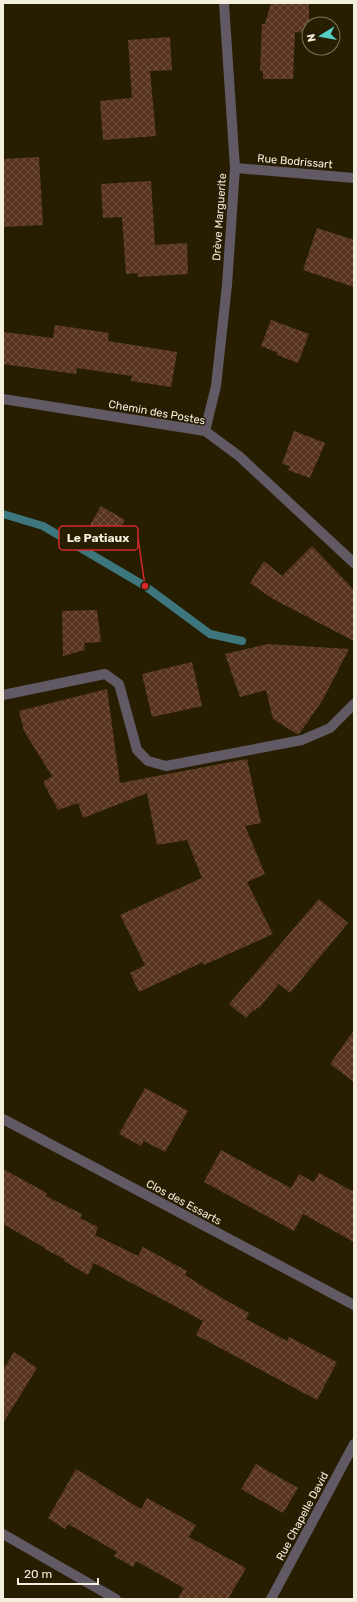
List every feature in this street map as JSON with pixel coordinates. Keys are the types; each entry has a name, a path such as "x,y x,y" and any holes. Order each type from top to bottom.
{"street":[{"name":"Drève Marguerite","path":"205,431 216,386 218,370 227,284 235,168 224,3"},
{"name":"Rue Bodrissart","path":"235,168 354,178"},
{"name":"Chemin des Postes","path":"3,399 205,431 239,456 354,563"},
{"path":"3,695 105,674 119,684 137,750 148,761 166,766 302,740 330,728 354,704"},
{"name":"Clos des Essarts","path":"3,1119 354,1305"},
{"name":"Rue Chapelle David","path":"271,1599 354,1444"},
{"path":"3,1534 116,1599"}],"building":[{"path":"271,3 309,3 309,16 301,16 301,32 295,32 293,79 263,79 263,71 260,71 262,24 265,24"},
{"path":"170,37 172,70 150,71 156,136 103,140 100,101 132,98 128,40"},
{"path":"39,157 43,225 3,227 3,159"},
{"path":"151,181 155,245 187,243 188,274 138,277 138,273 126,274 122,217 103,218 101,184"},
{"path":"317,228 354,240 354,287 303,270"},
{"path":"271,320 309,334 298,363 277,355 278,353 261,346"},
{"path":"55,325 109,333 108,341 177,352 171,387 131,381 132,376 77,368 76,374 3,364 3,332 53,338"},
{"path":"294,431 325,443 310,478 288,470 290,466 282,464"},
{"path":"101,506 125,520 114,539 90,525"},
{"path":"312,546 354,590 354,641 273,599 250,583 264,561 282,576"},
{"path":"97,610 101,642 84,643 85,650 63,656 62,611"},
{"path":"268,644 349,649 322,701 299,734 273,719 266,690 240,697 225,654"},
{"path":"192,662 202,706 152,717 142,674"},
{"path":"107,689 120,783 247,759 261,823 245,826 265,874 247,882 273,934 204,965 203,962 139,992 130,973 145,965 120,915 202,878 187,840 157,845 147,793 83,818 78,803 58,810 43,782 52,776 24,731 19,711"},
{"path":"319,899 348,923 290,993 279,984 259,1008 258,1007 254,1011 253,1010 246,1018 229,1004"},
{"path":"354,1030 354,1082 330,1064"},
{"path":"145,1088 188,1111 165,1152 144,1141 141,1146 119,1134"},
{"path":"221,1150 291,1188 299,1174 314,1182 319,1173 354,1192 354,1242 303,1214 294,1231 204,1182"},
{"path":"3,1169 47,1193 46,1196 82,1214 80,1218 98,1227 95,1235 138,1256 143,1247 187,1271 185,1275 218,1296 249,1313 246,1319 287,1341 289,1337 337,1362 317,1400 196,1335 203,1321 94,1263 88,1275 64,1261 64,1259 3,1224"},
{"path":"14,1352 37,1368 3,1423 3,1370"},
{"path":"256,1464 298,1488 283,1513 241,1489"},
{"path":"76,1469 141,1509 147,1498 196,1525 189,1537 246,1568 228,1599 178,1599 184,1588 136,1561 133,1567 114,1556 117,1552 68,1524 65,1529 48,1518"}],"waterway":[{"path":"3,514 43,526 145,586 210,634 242,641"}],"place":[{"name":"Le Patiaux","path":"145,586"}]}
